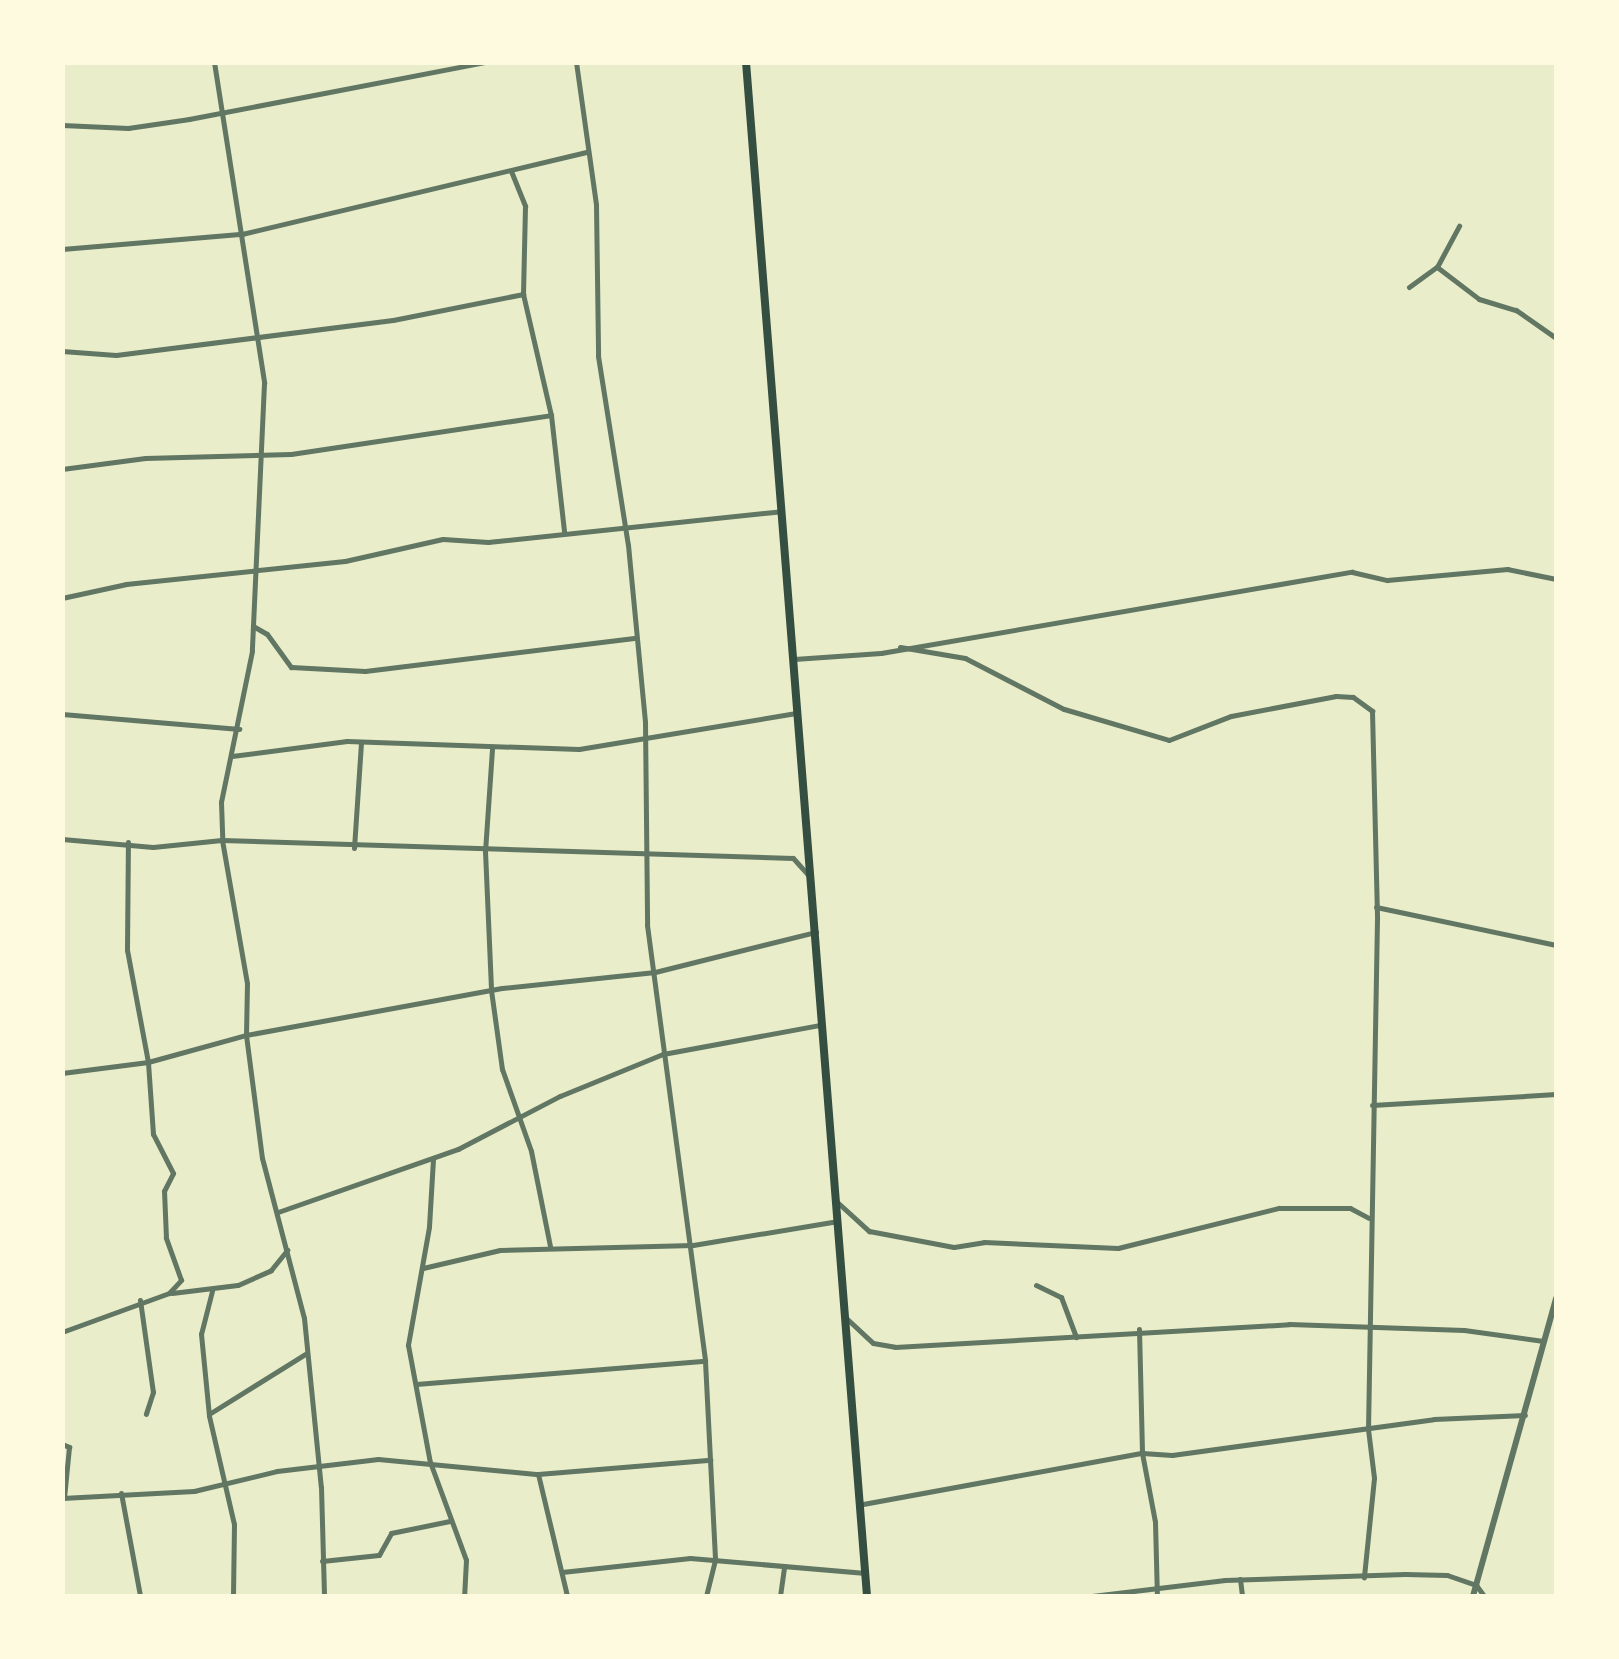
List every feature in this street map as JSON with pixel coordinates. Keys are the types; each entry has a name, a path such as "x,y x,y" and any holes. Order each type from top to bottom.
{"highway":[{"path":"746,62 863,1504 867,1596"}],"street":[{"path":"214,62 242,234 253,334 264,383 252,573 253,626 222,840 247,983 246,1035 262,1158 288,1249 307,1353 319,1466 324,1596"},
{"path":"62,125 128,128 223,114 485,62"},
{"path":"576,62 597,222 598,356 625,526 646,742 645,853 655,972 705,1361 715,1560 706,1596"},
{"path":"62,249 242,234 588,152"},
{"path":"511,170 525,206 524,294 551,415 564,531"},
{"path":"1409,287 1438,267 1459,226"},
{"path":"1438,267 1480,299 1516,310 1556,338"},
{"path":"62,351 116,354 253,334 393,320 524,294"},
{"path":"62,469 132,459 260,456 551,415"},
{"path":"62,598 126,584 345,562 443,538 488,542 784,510"},
{"path":"792,659 900,647 1352,572 1387,580 1507,569 1556,579"},
{"path":"253,626 268,634 291,667 365,671 634,638"},
{"path":"900,647 965,658 1064,710 1168,740 1236,715 1341,696 1364,702 1377,731 1371,818 1376,907 1368,1429 1374,1478 1364,1577"},
{"path":"232,756 361,742 492,749 646,742 796,713"},
{"path":"62,714 238,729"},
{"path":"354,848 361,742"},
{"path":"492,749 485,851 492,990 502,1068 550,1246"},
{"path":"62,839 153,847 222,840 354,848 793,858 813,883"},
{"path":"128,842 126,950 148,1062 153,1134 172,1174 164,1191 166,1238 181,1280 169,1293"},
{"path":"1376,907 1556,945"},
{"path":"62,1073 148,1062 246,1035 492,990 655,972 816,932"},
{"path":"278,1212 432,1160 664,1054 823,1025"},
{"path":"1372,1106 1556,1094"},
{"path":"432,1160 423,1268 408,1330 430,1462 466,1560 464,1596"},
{"path":"836,1201 869,1231 954,1247 984,1242 1118,1248 1279,1208 1350,1208 1369,1218"},
{"path":"423,1268 550,1246 693,1245 838,1221"},
{"path":"64,1334 140,1300 169,1293 212,1291 271,1270 288,1249"},
{"path":"1036,1285 1061,1297 1076,1337"},
{"path":"212,1291 201,1322 208,1414 236,1540 233,1596"},
{"path":"1474,1596 1556,1298"},
{"path":"140,1300 153,1392 146,1414"},
{"path":"845,1317 879,1346 1076,1337 1140,1330 1464,1330 1543,1340"},
{"path":"1140,1330 1142,1453 1154,1513 1157,1596"},
{"path":"208,1414 307,1353"},
{"path":"416,1384 705,1361"},
{"path":"62,1385 62,1395"},
{"path":"863,1504 1142,1453 1172,1455 1368,1429 1525,1415"},
{"path":"62,1444 68,1446 63,1498 226,1486 319,1466 403,1458 538,1474 710,1460"},
{"path":"538,1474 567,1596"},
{"path":"120,1493 140,1596"},
{"path":"322,1561 379,1556 392,1533 450,1520"},
{"path":"562,1572 715,1560 864,1574"},
{"path":"780,1596 784,1566"},
{"path":"1092,1596 1240,1579 1447,1575 1476,1585 1484,1596"},
{"path":"1240,1579 1242,1596"}]}
